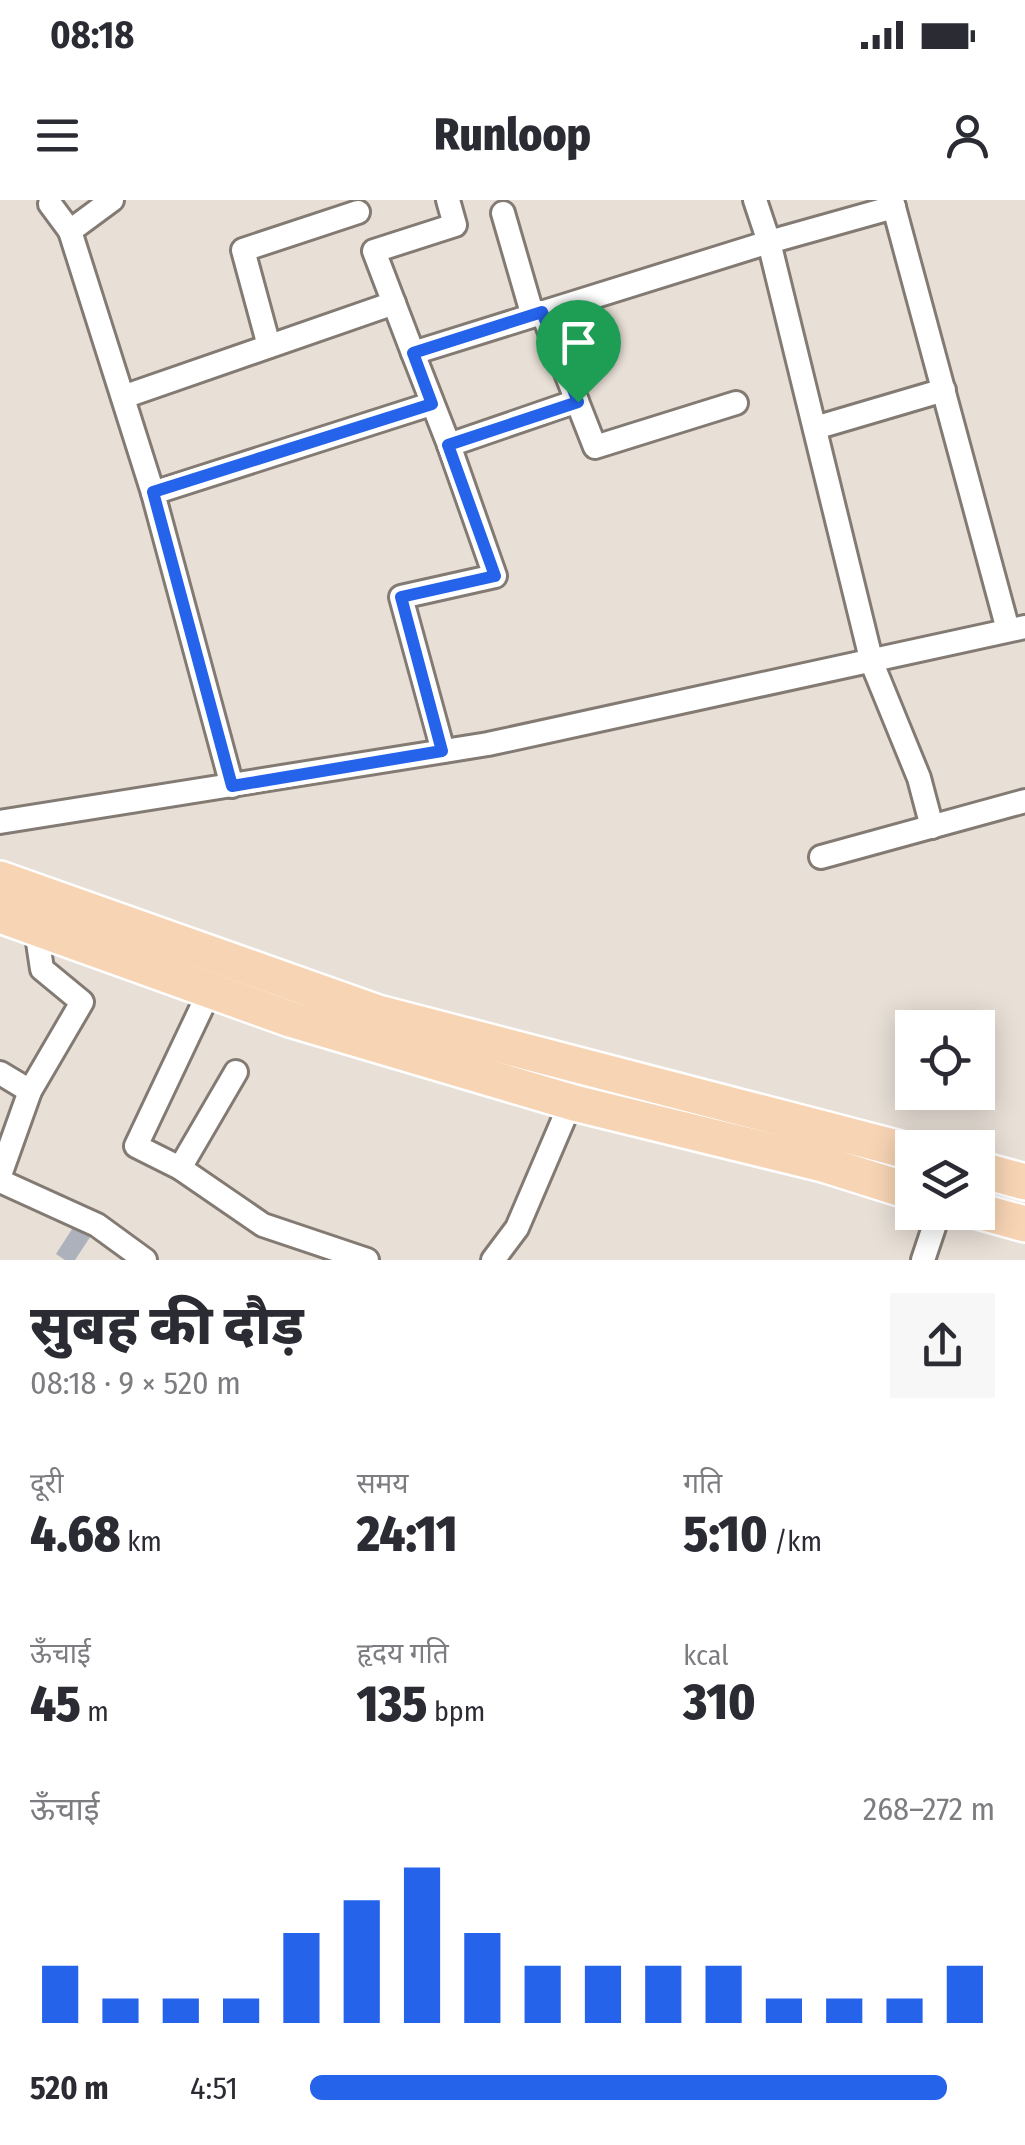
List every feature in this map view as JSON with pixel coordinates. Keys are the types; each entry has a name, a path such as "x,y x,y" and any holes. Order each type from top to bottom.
{"main road":[{"path":"0,880 198,974 574,1103 824,1164 895,1187"},
{"path":"0,915 36,929 198,974 378,1013 895,1148"},
{"path":"995,1174 1025,1182"},
{"path":"995,1216 1025,1224"}],"street":[{"path":"70,231 112,200"},
{"path":"374,251 454,224 448,200"},
{"path":"755,200 769,242 872,662 919,778 932,826"},
{"path":"50,204 70,231 153,492 232,786"},
{"path":"0,822 442,751 1017,628 944,390 893,204 413,353"},
{"path":"269,346 243,250 356,206 495,576 401,597 442,751"},
{"path":"504,213 532,313 542,312"},
{"path":"122,397 394,303"},
{"path":"542,312 596,447 736,403"},
{"path":"815,428 944,390"},
{"path":"448,445 578,402"},
{"path":"153,492 432,404"},
{"path":"820,857 1025,801"},
{"path":"36,929 42,970 82,1002 30,1091 0,1178 98,1225 145,1260"},
{"path":"198,974 136,1146 180,1168 262,1225 367,1260"},
{"path":"493,1260 517,1228 574,1103 586,1067"},
{"path":"0,1072 30,1091"},
{"path":"180,1168 236,1072"},
{"path":"922,1260 933,1230"}],"building":[{"path":"78,1220 94,1231 75,1260 65,1260 56,1254"}],"route":[{"path":"542,312 578,402 448,445 495,576 401,597 442,751 232,786 153,492 432,404 413,353 542,312"}]}
